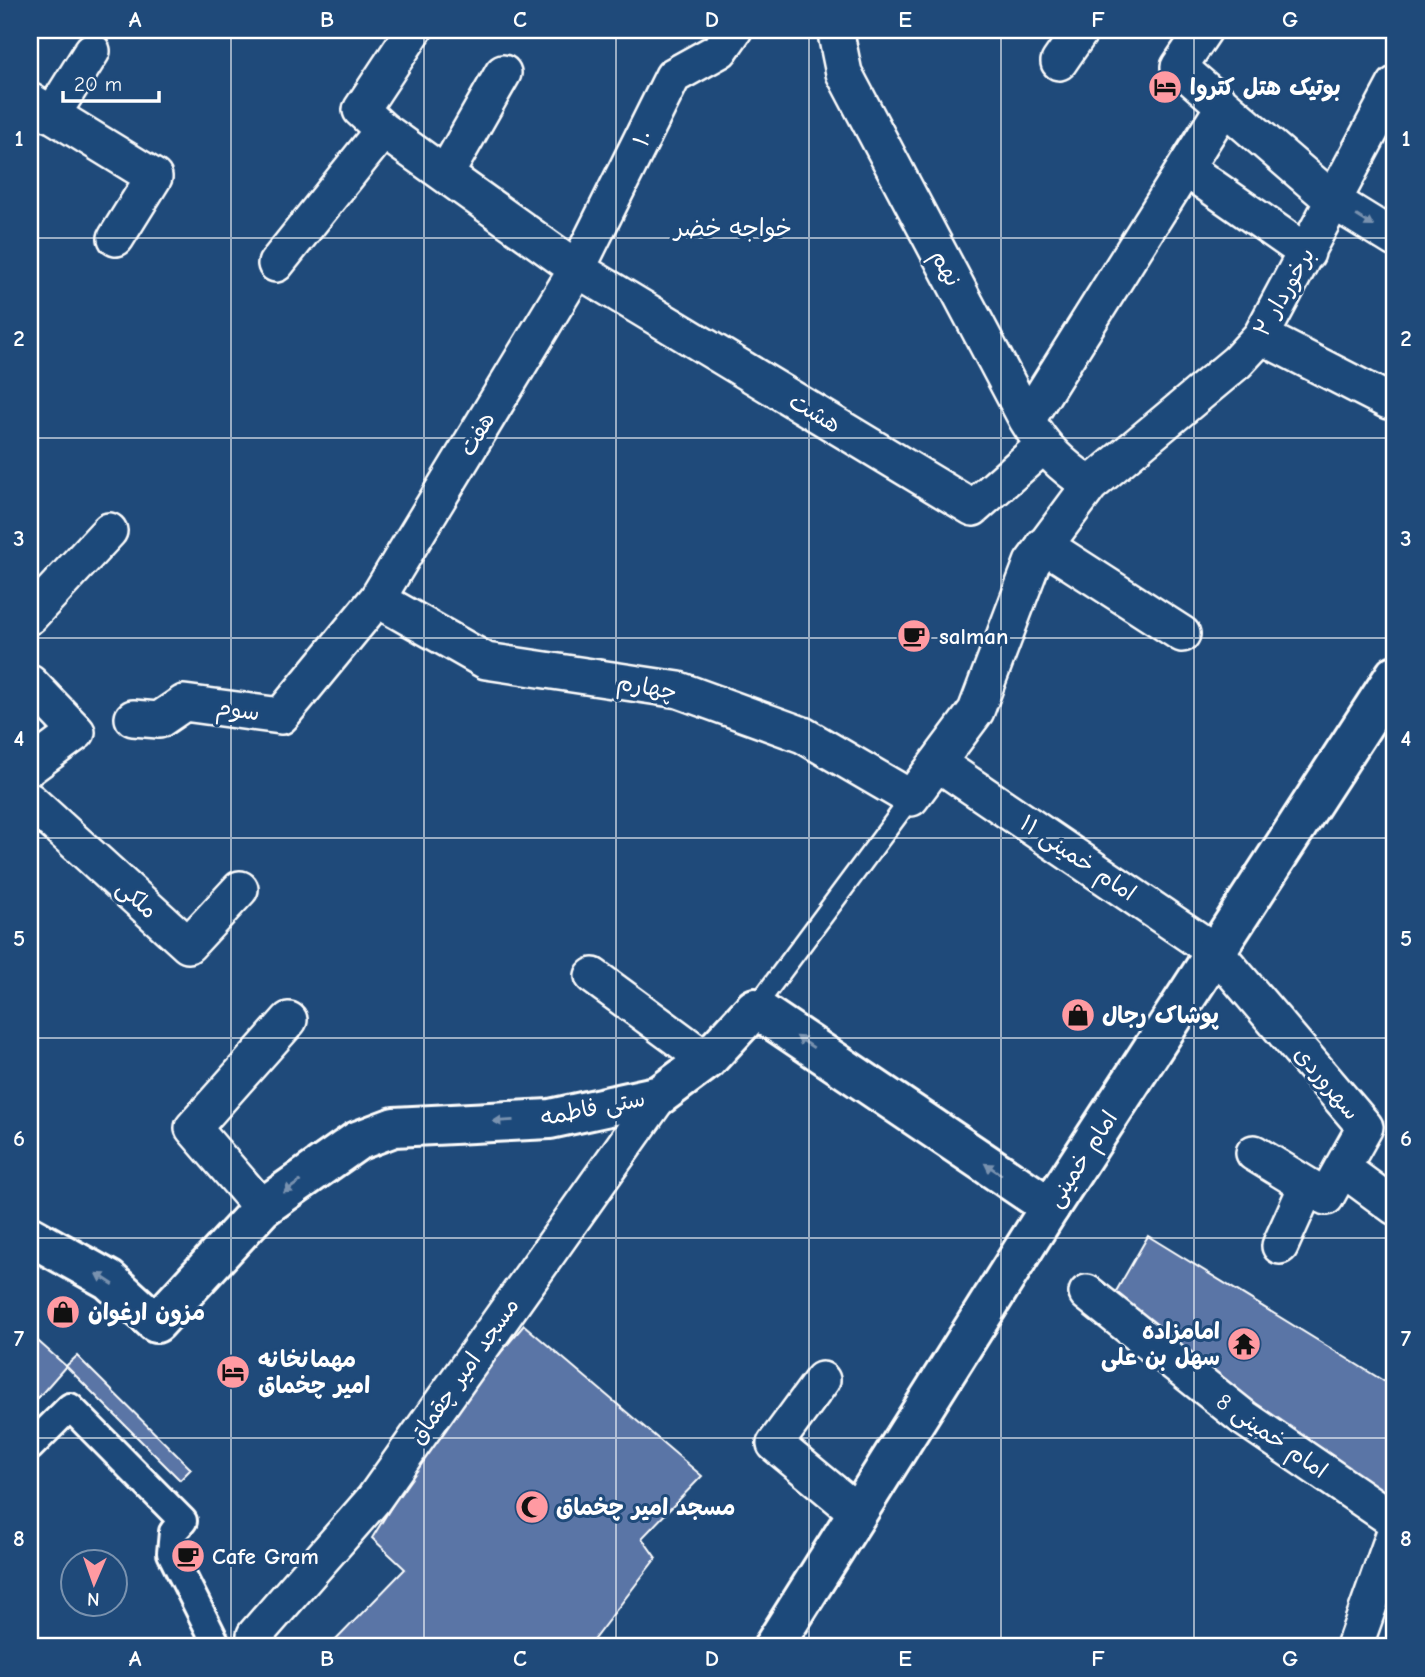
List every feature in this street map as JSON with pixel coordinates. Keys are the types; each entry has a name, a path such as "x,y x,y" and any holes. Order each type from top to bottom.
{"street":[{"path":"414,30 361,110 383,130 577,268"},
{"name":"۱۰","path":"577,268 674,76 720,50 734,30"},
{"name":"نهم","path":"838,30 837,39 844,73 1035,433 1063,467 1090,485"},
{"path":"1059,62 1081,30"},
{"path":"1204,30 1179,67 1335,202 1395,239"},
{"path":"92,51 41,108 154,177 116,238"},
{"path":"446,173 503,73"},
{"name":"برخوردار ۲","path":"911,798 976,711 1032,563 1044,545 1090,485 1237,362 1261,336 1335,202 1395,85"},
{"path":"1035,433 1185,168 1224,106"},
{"path":"275,264 383,130"},
{"path":"1185,168 1307,253"},
{"name":"هشت","path":"577,268 973,509 1035,433"},
{"name":"هفت","path":"377,599 577,268"},
{"path":"1261,336 1388,401"},
{"path":"30,616 109,531"},
{"path":"1044,545 1182,634"},
{"name":"سوم","path":"133,718 159,720 184,703 281,716 377,599"},
{"name":"چهارم","path":"377,599 486,661 679,690 803,735 911,798"},
{"name":"امام خمینی","path":"773,1647 1050,1207 1395,675"},
{"path":"30,683 77,732 30,767"},
{"name":"امام خمینی ۱۱","path":"939,764 1217,953"},
{"name":"ملکی","path":"30,801 188,945 240,889"},
{"name":"سهروردی","path":"1217,953 1364,1127 1342,1168"},
{"path":"593,976 707,1060"},
{"path":"755,1008 1050,1207"},
{"name":"ستی فاطمه","path":"30,1236 109,1280 156,1323 262,1208 357,1141 394,1127 550,1119 660,1095 707,1060 755,1008"},
{"path":"262,1208 193,1128 289,1020"},
{"name":"مسجد امیر چقماق","path":"255,1635 373,1500 660,1095"},
{"path":"1254,1153 1326,1197 1342,1168 1395,1207"},
{"path":"1280,1246 1307,1186"},
{"name":"امام خمینی 8","path":"1087,1293 1244,1418 1395,1521"},
{"path":"822,1380 775,1444 857,1512"},
{"path":"30,1447 70,1407 183,1521 173,1532 171,1553 218,1647"},
{"path":"1354,1647 1395,1532"}],"lane":[{"path":"755,1008 911,798"}],"building":[{"name":"امامزاده سهل بن علی","path":"1148,1236 1395,1388 1395,1507 1111,1300"},
{"name":"مسجد امیر چخماق","path":"524,1325 702,1476 642,1538 656,1558 588,1647 329,1647 405,1569 372,1538 449,1414"},
{"path":"30,1334 66,1366 30,1407"},
{"path":"77,1356 191,1469 180,1480 66,1366"}],"place":[{"name":"بوتیک هتل کتروا","path":"1165,87"},
{"name":"salman","path":"914,636"},
{"name":"پوشاک رجال","path":"1078,1015"},
{"name":"مزون ارغوان","path":"63,1312"},
{"name":"امامزاده سهل بن علی","path":"1244,1344"},
{"name":"مهمانخانه امیر چخماق","path":"233,1372"},
{"name":"مسجد امیر چخماق","path":"532,1507"},
{"name":"Cafe Gram","path":"188,1556"}],"district":[{"name":"خواجه خضر","path":"733,228"}]}
